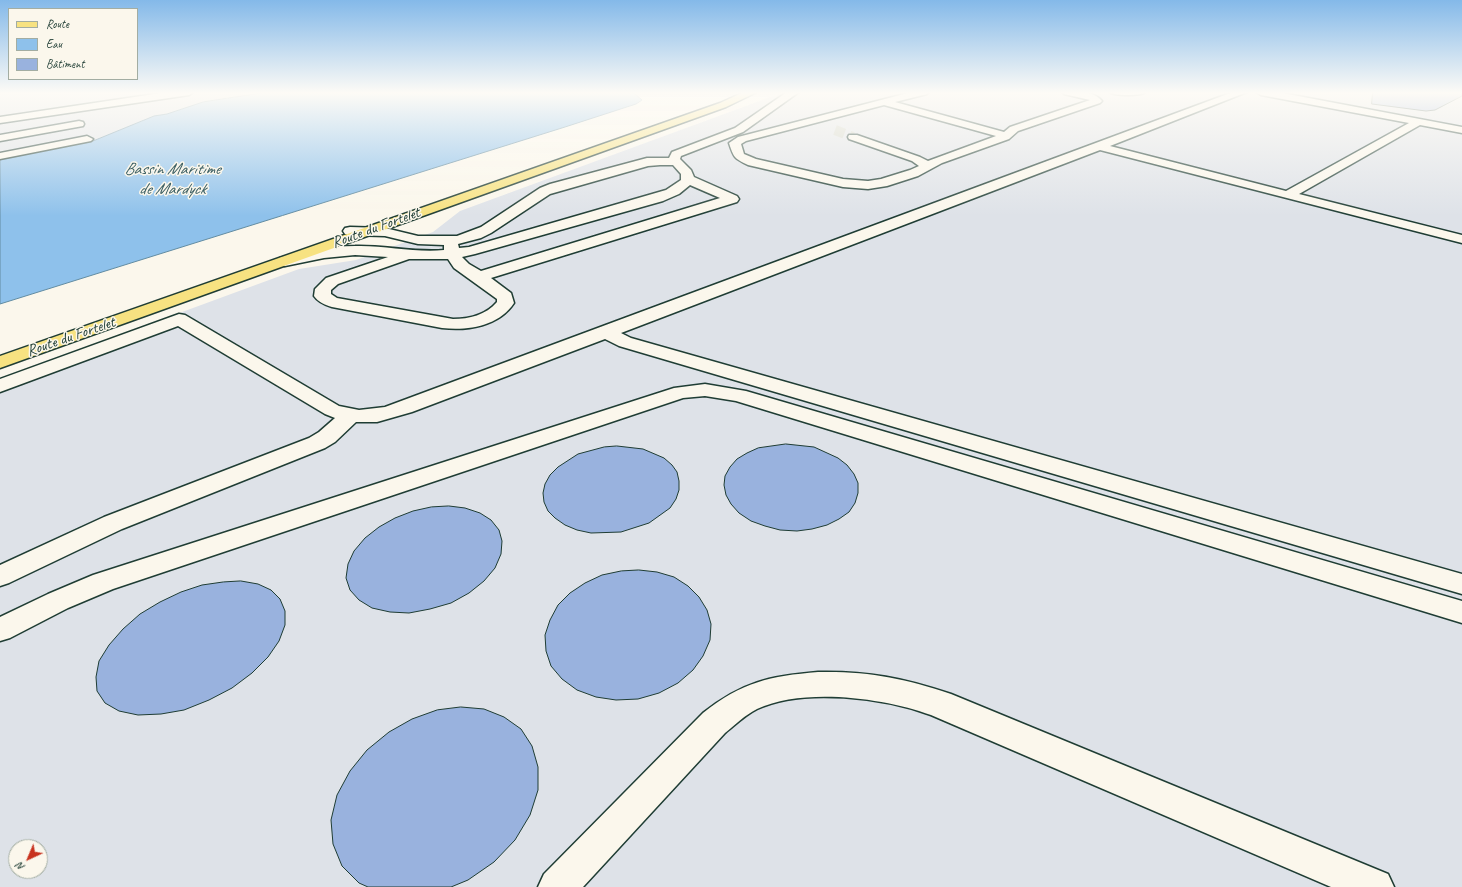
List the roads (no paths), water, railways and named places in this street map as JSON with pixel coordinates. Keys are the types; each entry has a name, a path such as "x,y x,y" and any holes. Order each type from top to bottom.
{"main road":[{"name":"Route du Fortelet","path":"0,353 363,230 632,133"},
{"name":"Route du Fortelet","path":"0,362 284,261 363,230 416,214 644,133"}],"street":[{"path":"0,138 26,133"},
{"path":"675,162 673,159 676,154 729,133"},
{"path":"764,133 738,140 734,143 736,152 743,159 757,164 856,185 883,183 914,173 938,160 1007,136"},
{"path":"998,133 1007,136"},
{"path":"0,386 179,319 332,410 350,416 370,417 392,413 1132,133"},
{"path":"1288,195 1398,133"},
{"path":"853,137 916,159 926,166"},
{"path":"0,156 87,139"},
{"path":"1099,146 1462,239"},
{"path":"376,251 367,248 361,243 363,230 429,241 451,247 481,232 545,191 555,187 647,162 675,162 687,173 688,179 683,185 676,190 658,198 488,246 451,247 410,255 332,281 323,289 322,296 332,302 444,323 465,324 478,321 501,310 506,303 505,297 454,259 451,247"},
{"path":"479,277 732,199 688,179"},
{"path":"412,238 406,234 404,228 409,220 416,214"},
{"path":"284,261 341,251 364,249 410,255"},
{"path":"606,332 625,342 1462,584"},
{"path":"0,630 58,601 103,582 681,392 705,390 739,395 1462,612"},
{"path":"0,576 131,516 312,445 327,437 350,416"},
{"path":"558,887 714,723 729,711 746,700 767,692 800,687 842,685 894,690 940,704 1375,887"}],"water":[{"name":"Bassin Maritime de Mardyck","path":"112,133 545,133 0,304 0,159 93,141"}],"tunnel":[{"path":"844,133 853,137"}]}
